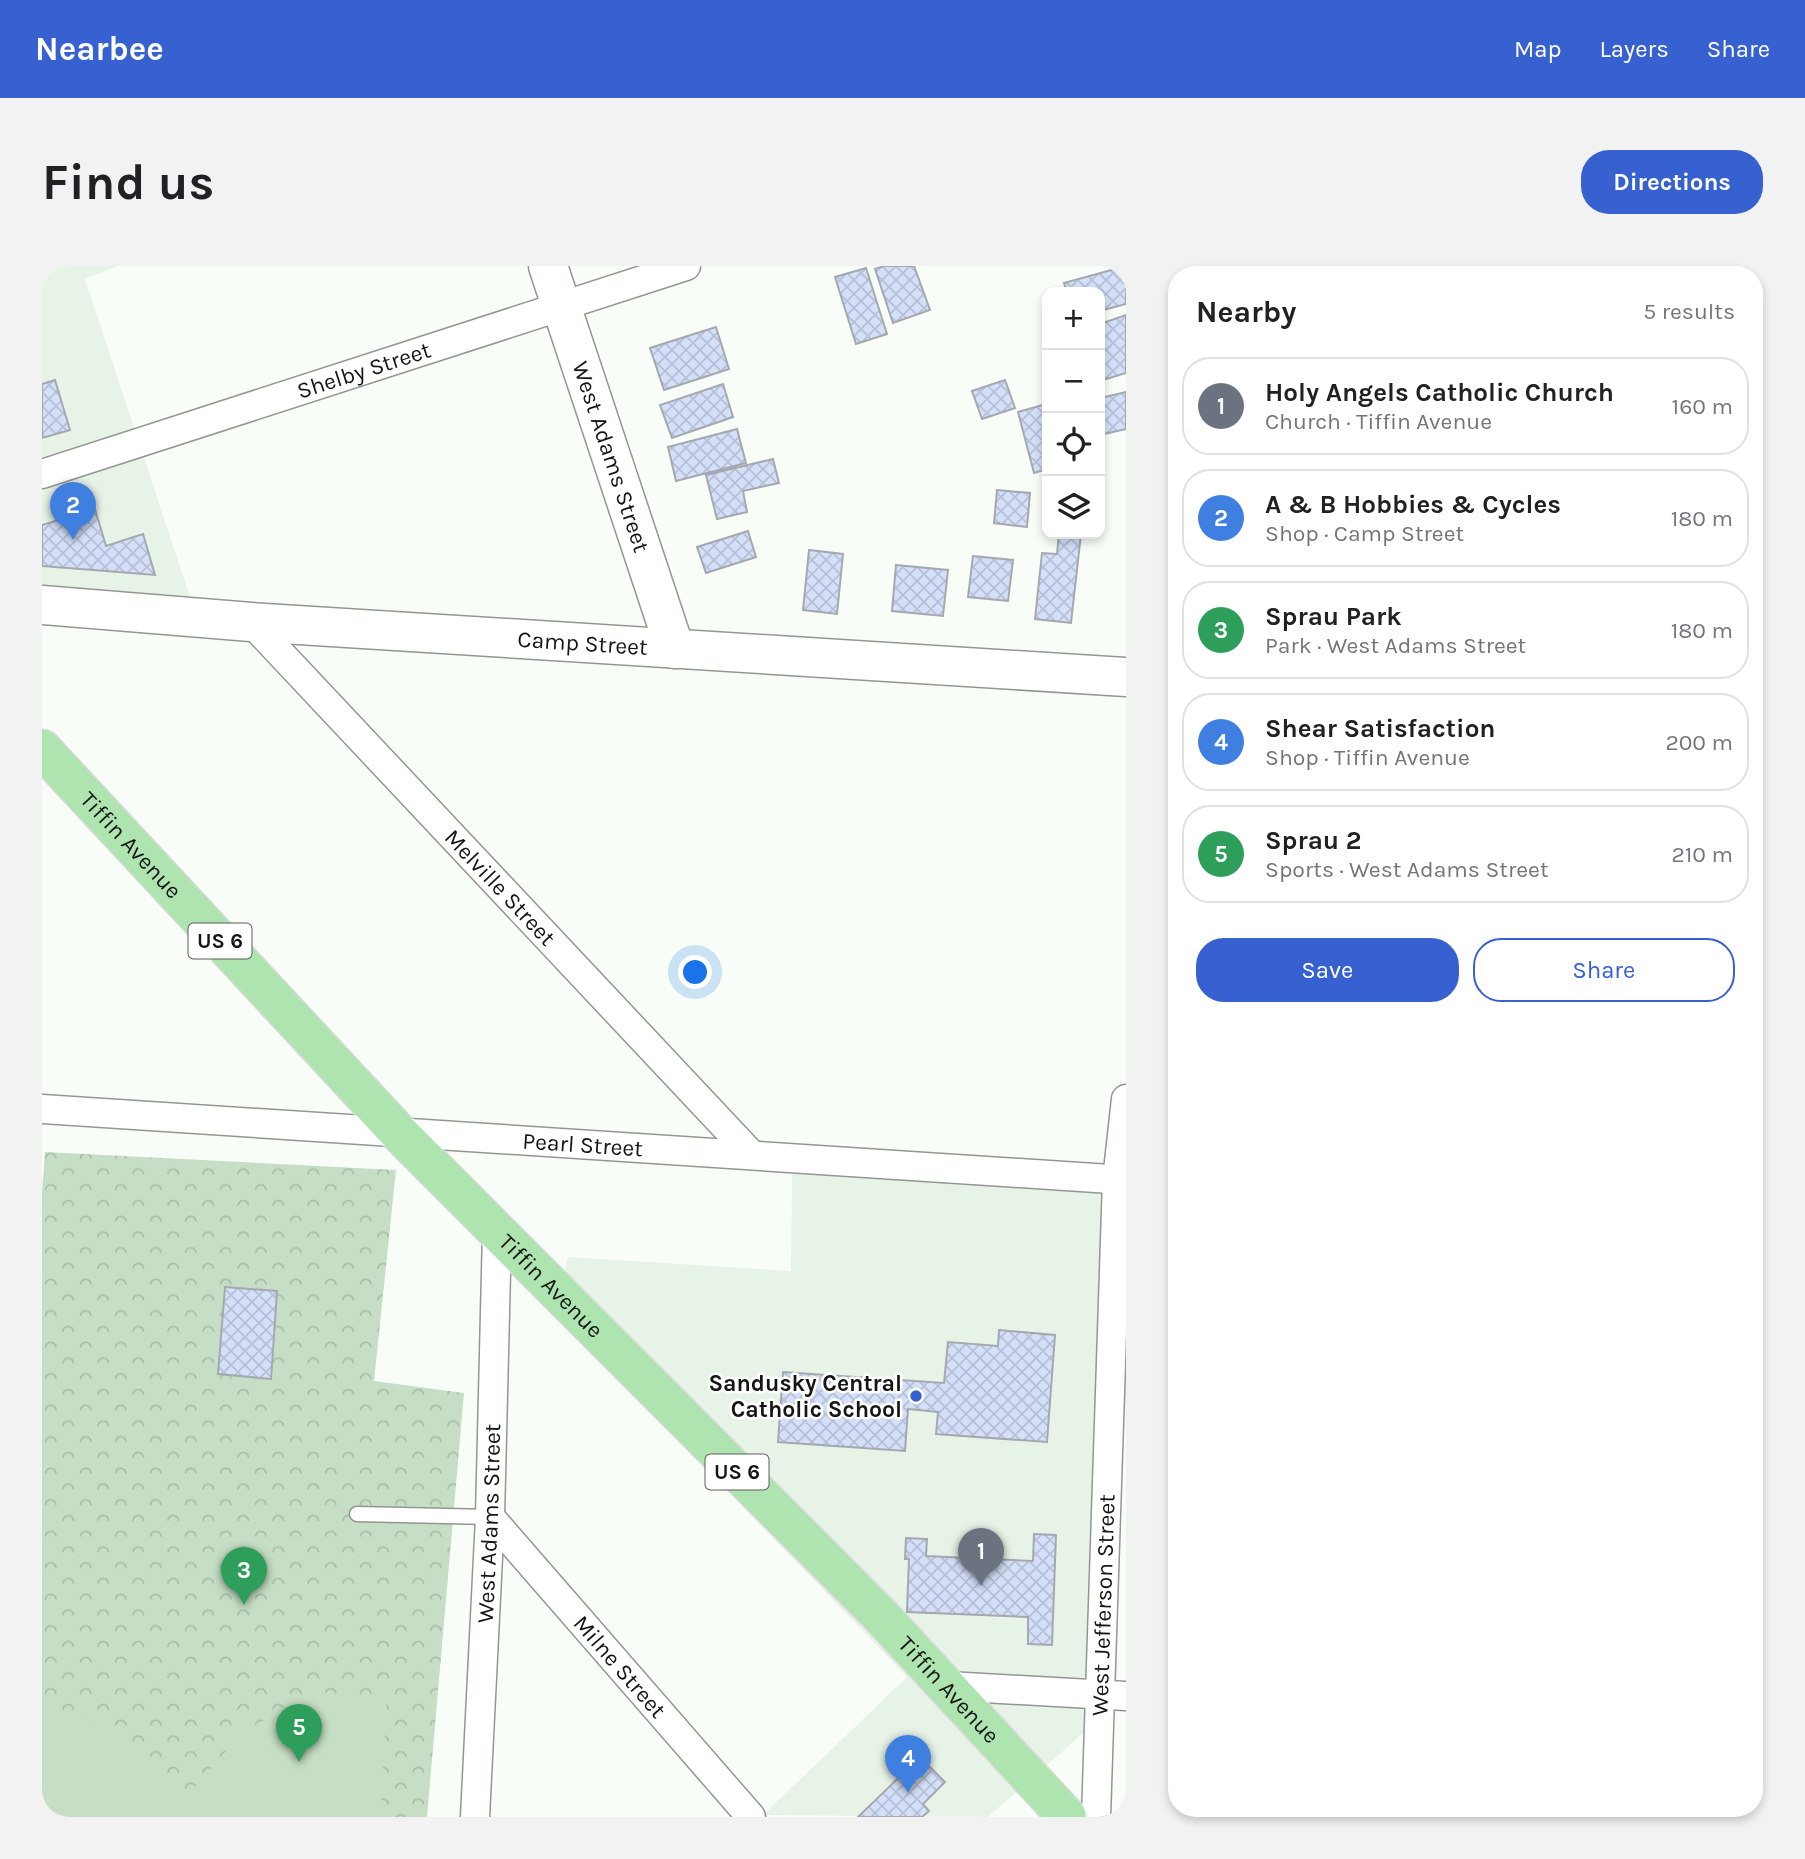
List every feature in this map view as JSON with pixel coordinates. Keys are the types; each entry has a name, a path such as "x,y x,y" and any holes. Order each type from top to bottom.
{"main road":[{"name":"Tiffin Avenue","path":"42,749 399,1133 948,1686 1067,1817"}],"street":[{"name":"West Adams Street","path":"548,266 675,649"},
{"name":"Shelby Street","path":"42,474 686,266"},
{"name":"Camp Street","path":"42,605 251,622 1126,677"},
{"name":"Melville Street","path":"251,622 750,1153"},
{"name":"West Jefferson Street","path":"1096,1817 1112,1695 1121,1180 1126,1099"},
{"name":"Pearl Street","path":"42,1109 750,1153 1121,1180"},
{"name":"West Adams Street","path":"475,1817 490,1517 497,1231"},
{"name":"Milne Street","path":"490,1517 751,1817"},
{"path":"948,1686 1112,1695"}],"lane":[{"path":"357,1514 490,1517"}],"shaded area":[{"path":"42,266 118,266 85,279 192,603 42,593"},
{"path":"792,1168 1126,1193 1126,1400 1107,1712 988,1817 763,1815 907,1677 556,1312 568,1257 791,1271"}],"green space":[{"path":"45,1152 396,1170 374,1381 464,1393 427,1817 42,1817 42,1192"},
{"path":"309,1692 387,1696 380,1817 42,1817 42,1705 63,1710 102,1728 138,1753 187,1796 241,1734"}],"building":[{"path":"884,266 914,266 930,310 893,323 875,269"},
{"path":"1126,266 1126,304 1105,310 1105,287 1065,287 1064,283"},
{"path":"866,268 887,334 856,344 835,277"},
{"path":"1126,315 1126,373 1105,379 1105,350 1105,322"},
{"path":"716,327 729,369 664,390 650,348"},
{"path":"55,380 70,430 42,438 42,384"},
{"path":"1005,380 1015,408 982,419 972,391"},
{"path":"723,384 733,417 672,438 660,405"},
{"path":"1126,392 1126,429 1105,434 1105,397"},
{"path":"1042,405 1042,471 1034,473 1018,412"},
{"path":"737,429 746,463 676,481 668,447"},
{"path":"773,459 779,483 743,491 747,512 717,519 706,475"},
{"path":"997,490 1030,493 1027,527 994,523"},
{"path":"95,509 106,546 143,534 155,575 42,566 42,525"},
{"path":"748,531 756,557 706,573 697,547"},
{"path":"1058,539 1080,539 1071,623 1035,619 1042,553 1057,554"},
{"path":"809,550 843,554 837,614 803,610"},
{"path":"973,556 1013,560 1008,601 968,597"},
{"path":"896,565 948,570 943,616 892,611"},
{"path":"225,1287 277,1291 271,1379 218,1374"},
{"name":"Sandusky Central Catholic School","path":"999,1330 1055,1335 1047,1442 936,1434 938,1412 908,1409 905,1451 778,1442 783,1372 944,1383 948,1342 998,1346"},
{"path":"1034,1534 1056,1535 1052,1645 1028,1644 1028,1617 907,1612 909,1559 905,1559 906,1538 927,1539 926,1556 1033,1561"},
{"path":"920,1757 945,1782 923,1804 929,1811 922,1817 858,1817"}],"place":[{"name":"A & B Hobbies & Cycles","path":"73,540"},
{"name":"Sandusky Central Catholic School","path":"916,1396"},
{"name":"Holy Angels Catholic Church","path":"981,1586"},
{"name":"Sprau Park","path":"244,1605"},
{"name":"Sprau 2","path":"299,1762"},
{"name":"Shear Satisfaction","path":"908,1793"}]}
